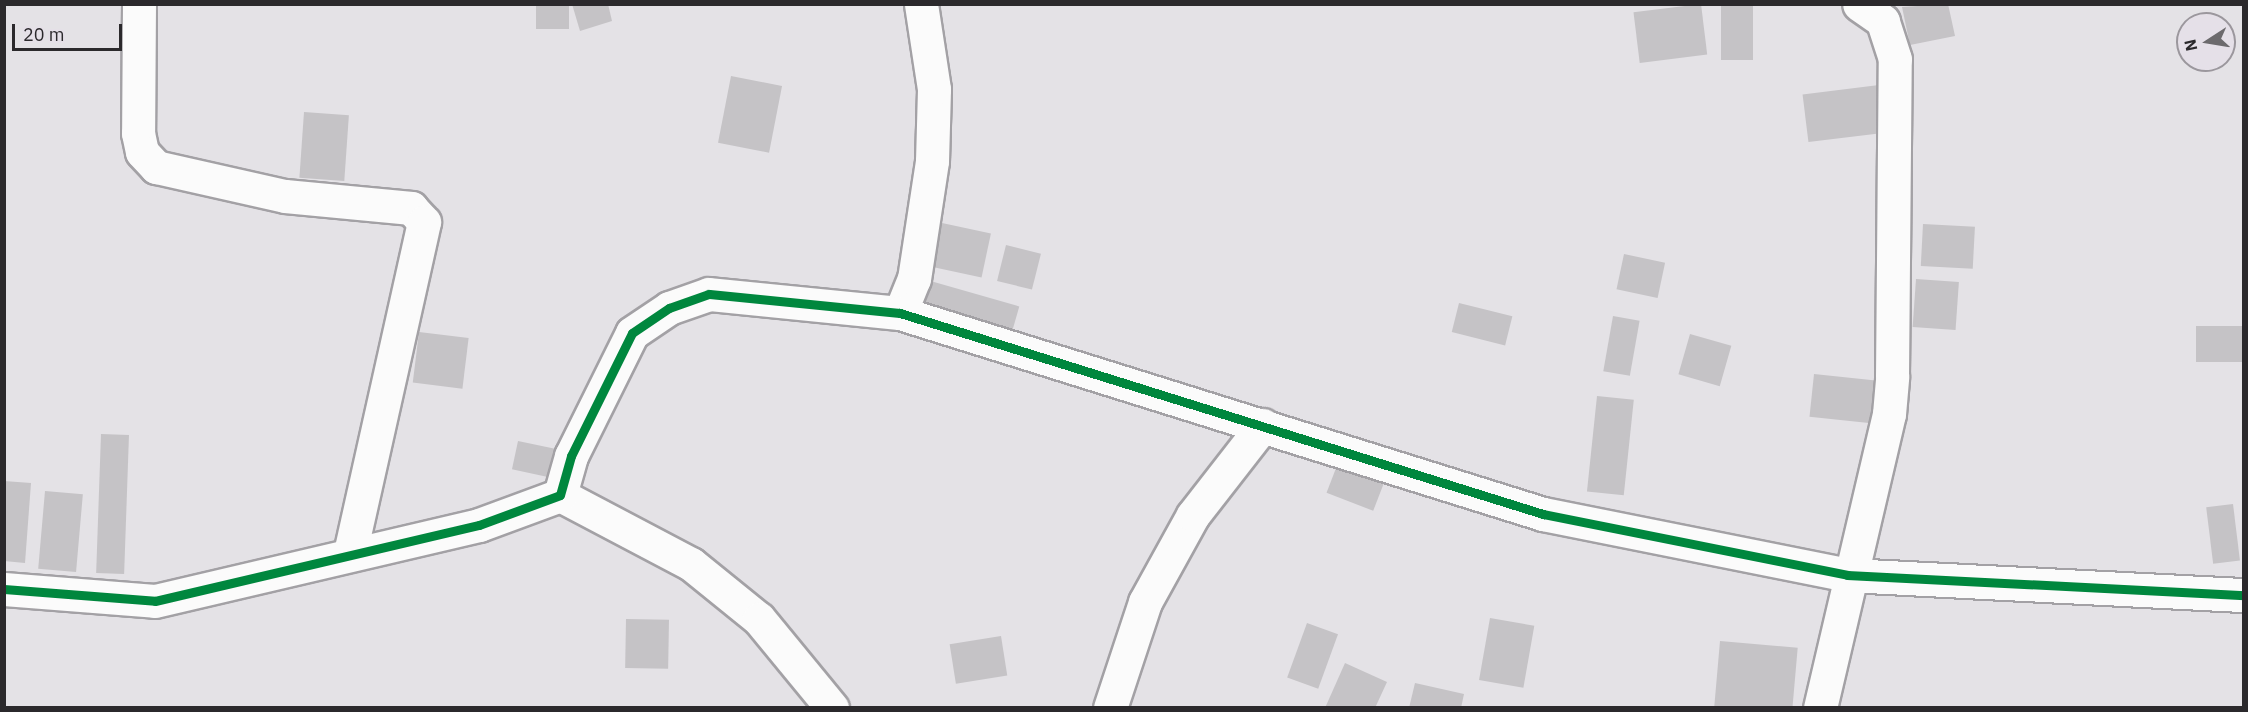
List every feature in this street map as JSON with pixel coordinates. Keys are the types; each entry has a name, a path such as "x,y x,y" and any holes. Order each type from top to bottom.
{"street":[{"path":"139,4 138,133 142,153 156,167 285,196 411,208 424,222 350,553"},
{"path":"900,313 914,279 932,161 934,89 921,4"},
{"path":"1820,708 1847,575 1889,414 1892,376 1895,59 1883,21 1859,4"},
{"path":"560,495 572,456 632,333 669,308 709,294 900,313 1543,514 1847,575 2244,595"},
{"path":"1110,708 1145,602 1193,515 1263,425"},
{"path":"4,589 155,601 350,553 479,525 560,495 691,564 759,619 832,708"}],"building":[{"path":"536,4 569,4 569,29 536,29"},
{"path":"572,4 608,4 612,21 580,31"},
{"path":"1701,4 1707,55 1640,63 1634,12"},
{"path":"1721,4 1753,4 1753,60 1721,60"},
{"path":"1948,4 1955,36 1910,45 1902,7"},
{"path":"731,76 782,86 769,153 718,143"},
{"path":"1879,85 1885,133 1808,142 1803,94"},
{"path":"304,112 349,115 344,181 299,178"},
{"path":"942,223 991,233 982,277 933,267"},
{"path":"1923,224 1975,227 1973,269 1921,266"},
{"path":"1006,245 1041,254 1032,290 997,281"},
{"path":"1624,254 1665,263 1658,298 1617,289"},
{"path":"1916,279 1959,282 1956,330 1913,327"},
{"path":"927,280 1019,306 1011,334 919,308"},
{"path":"1459,303 1512,316 1505,345 1452,332"},
{"path":"1613,316 1640,321 1630,376 1603,371"},
{"path":"2196,326 2244,326 2244,362 2196,362"},
{"path":"419,332 469,338 462,389 413,383"},
{"path":"1690,334 1731,346 1720,386 1678,374"},
{"path":"1814,374 1876,380 1871,423 1810,417"},
{"path":"1597,396 1634,400 1624,495 1587,491"},
{"path":"101,434 129,435 124,574 96,573"},
{"path":"518,441 556,449 550,477 512,469"},
{"path":"1338,463 1385,481 1373,511 1327,493"},
{"path":"4,481 31,483 25,563 4,561"},
{"path":"45,491 83,494 76,572 38,569"},
{"path":"2233,504 2240,561 2213,564 2206,507"},
{"path":"1490,618 1534,626 1523,688 1479,680"},
{"path":"626,619 669,620 668,669 625,668"},
{"path":"1307,623 1338,634 1318,689 1287,678"},
{"path":"1001,636 1007,676 956,684 950,644"},
{"path":"1720,641 1798,648 1792,708 1714,708"},
{"path":"1345,663 1387,682 1375,708 1325,708"},
{"path":"1415,683 1464,694 1461,708 1409,708"}],"cycle path":[{"path":"4,589 155,601 479,525 560,495 571,456 632,333 669,308 709,294 900,313 1543,514 1847,575 2244,595"}]}
